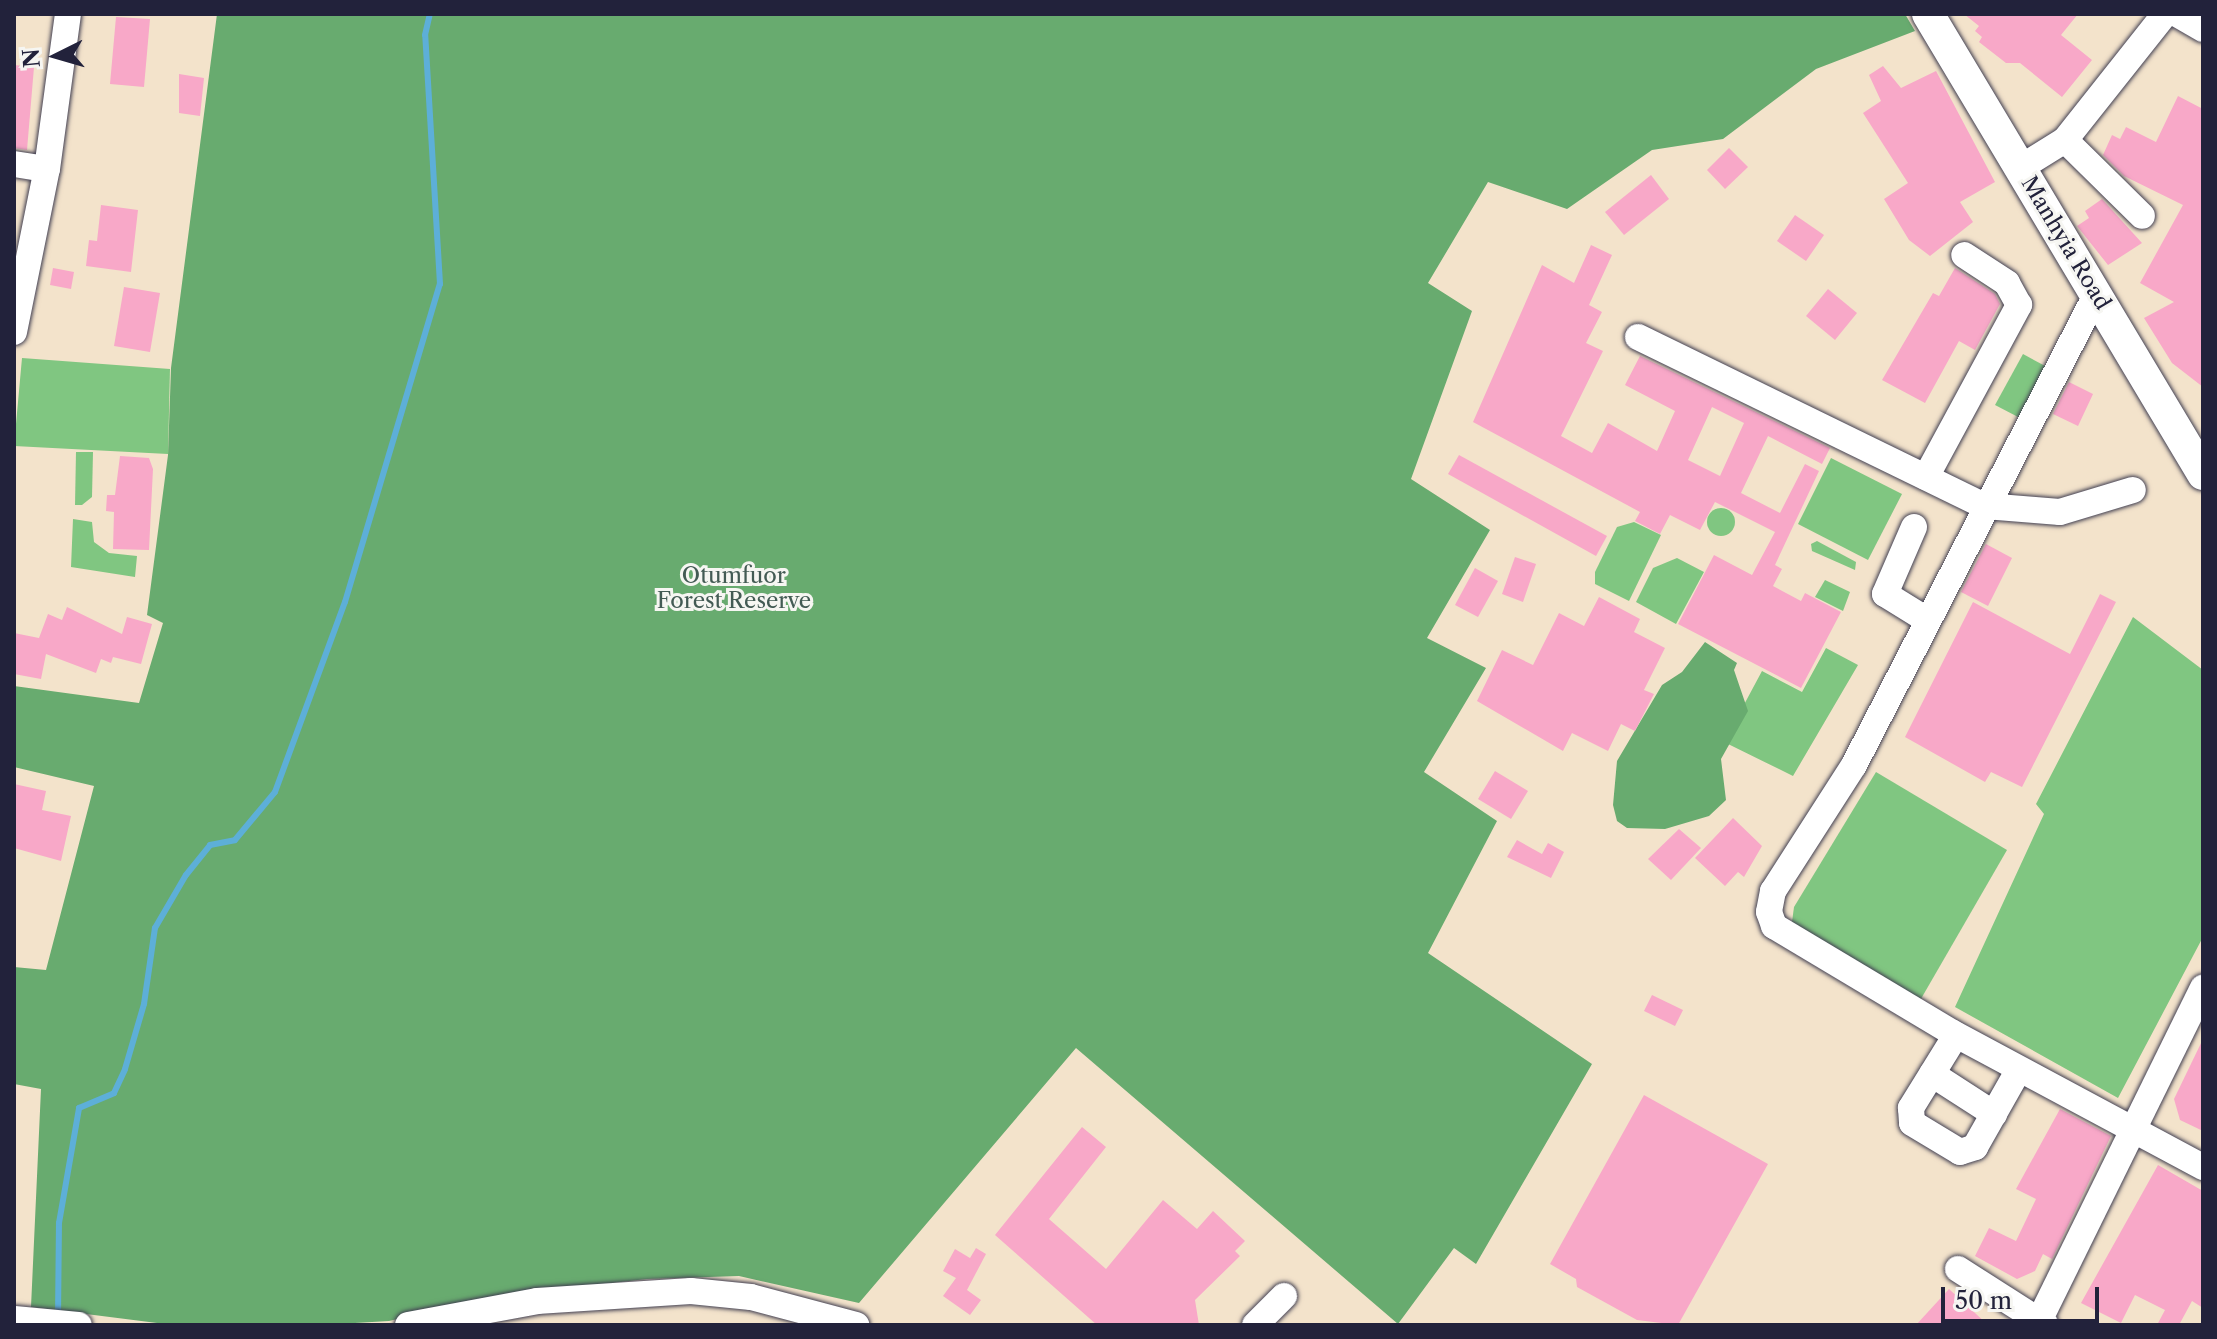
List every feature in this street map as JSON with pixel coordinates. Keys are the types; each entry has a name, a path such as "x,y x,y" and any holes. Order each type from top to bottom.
{"main road":[{"name":"Manhyia Road","path":"1928,14 2203,474"}],"street":[{"path":"14,332 47,169 68,14"},
{"path":"2020,168 2065,140 2165,14"},
{"path":"2177,14 2203,29"},
{"path":"2065,140 2142,216"},
{"path":"14,164 47,169"},
{"path":"1926,477 2019,305 2007,283 1964,255"},
{"path":"2097,293 1854,765 1773,891 1769,912 1774,926 1956,1035 2018,1071 2203,1167"},
{"path":"1638,337 1985,506 2060,512 2133,490"},
{"path":"1914,527 1885,594 1927,620"},
{"path":"1958,1269 2041,1324 2130,1129 2203,988"},
{"path":"1956,1035 1911,1108 1912,1123 1960,1152 1975,1147 2018,1071"},
{"path":"1932,1074 1994,1114"},
{"path":"408,1325 448,1322 537,1301 691,1291 751,1297 856,1325"},
{"path":"1255,1325 1284,1296"},
{"path":"14,1319 64,1323"}],"green space":[{"name":"Otumfuor Forest Reserve","path":"217,14 1905,14 1915,31 1816,69 1723,139 1652,150 1567,209 1488,182 1428,283 1472,311 1411,479 1490,530 1427,638 1486,668 1424,772 1497,821 1428,953 1592,1064 1476,1264 1454,1248 1398,1324 1076,1048 859,1303 739,1276 647,1279 496,1296 389,1321 321,1325 157,1323 31,1307 41,1089 14,1084 14,967 46,970 94,786 14,767 14,686 139,703 163,623 147,615 168,455 171,368"},
{"path":"2023,354 2047,367 2020,418 1995,405"},
{"path":"22,358 170,369 168,454 14,446"},
{"path":"76,452 93,452 92,497 82,505 75,505"},
{"path":"1831,458 1902,494 1868,560 1798,524"},
{"path":"1721,508 1731,512 1735,522 1731,532 1721,536 1711,532 1707,522 1711,512"},
{"path":"73,519 92,522 94,542 109,553 137,556 135,577 71,567"},
{"path":"1634,522 1661,535 1629,601 1595,584 1595,572 1617,527"},
{"path":"1817,541 1856,562 1855,570 1812,551 1811,544"},
{"path":"1677,558 1704,572 1676,624 1636,602 1653,568"},
{"path":"1825,580 1850,592 1843,611 1815,597"},
{"path":"2133,617 2203,670 2203,937 2118,1098 1955,1007 2044,814 2036,804"},
{"path":"1705,642 1737,663 1734,670 1748,711 1721,759 1726,800 1709,816 1665,829 1627,828 1617,821 1613,805 1617,761 1662,685 1682,672"},
{"path":"1826,648 1858,665 1793,776 1724,742 1762,671 1802,692"},
{"path":"1876,772 2007,850 1918,1004 1792,922 1794,907"}],"building":[{"path":"1964,14 2078,14 2061,35 2092,60 2062,97 2020,63 2006,63 1979,42 1982,37 1975,31 1979,26"},
{"path":"116,17 150,19 144,87 110,84"},
{"path":"14,65 34,67 27,150 14,148"},
{"path":"1883,66 1901,88 1936,71 1995,182 1960,202 1973,222 1930,256 1909,240 1884,199 1908,183 1863,113 1881,101 1869,75"},
{"path":"179,74 204,78 200,116 179,113"},
{"path":"2178,96 2203,109 2203,387 2172,363 2144,318 2174,302 2140,283 2183,205 2124,176 2103,155 2112,135 2120,139 2126,127 2156,142"},
{"path":"1729,148 1748,167 1725,189 1707,170"},
{"path":"1651,175 1669,199 1624,235 1605,212"},
{"path":"2102,199 2142,243 2108,265 2077,226 2089,218 2085,211"},
{"path":"101,205 138,210 131,272 86,266 89,240 97,241"},
{"path":"1795,215 1824,235 1806,261 1777,241"},
{"path":"1591,245 1612,255 1589,305 1602,312 1586,343 1603,351 1561,436 1592,453 1608,423 1657,451 1675,411 1625,385 1640,356 1830,448 1822,464 1768,436 1741,493 1780,513 1805,464 1819,471 1775,565 1782,569 1773,586 1801,601 1805,593 1841,612 1801,688 1678,624 1714,555 1752,575 1775,532 1715,502 1700,530 1670,515 1660,534 1635,521 1640,512 1473,422 1542,265 1574,283","holes":["1712,407 1744,423 1720,476 1688,460"]},
{"path":"53,268 74,272 71,289 50,285"},
{"path":"1955,268 1995,294 2000,304 1975,350 1959,341 1925,403 1882,380 1933,293 1939,296"},
{"path":"124,287 160,293 150,352 114,346"},
{"path":"1828,289 1857,313 1835,340 1806,316"},
{"path":"2069,382 2093,394 2078,426 2053,414"},
{"path":"1459,455 1607,536 1596,556 1448,474"},
{"path":"120,456 149,458 153,469 149,550 113,549 114,512 106,511 107,495 115,495"},
{"path":"1986,544 2012,558 1988,606 1961,592"},
{"path":"1515,557 1536,564 1523,602 1502,594"},
{"path":"1475,568 1498,581 1478,617 1455,605"},
{"path":"2100,594 2116,602 2022,787 1991,772 1985,782 1905,737 1973,602 2070,654"},
{"path":"1599,597 1640,619 1634,632 1665,648 1644,690 1654,694 1635,731 1621,724 1608,751 1572,733 1563,751 1477,701 1502,650 1533,665 1559,613 1584,626"},
{"path":"67,607 122,634 127,617 152,624 141,664 113,657 111,663 101,659 96,673 46,654 41,679 14,674 14,633 39,638 48,614 62,620"},
{"path":"1495,771 1528,791 1511,819 1478,799"},
{"path":"14,784 46,791 42,810 71,816 61,861 14,848"},
{"path":"1733,818 1762,846 1744,877 1738,872 1725,886 1695,858"},
{"path":"1679,829 1701,848 1671,880 1648,859"},
{"path":"1517,840 1542,854 1548,843 1564,852 1551,878 1507,857"},
{"path":"1652,995 1683,1010 1675,1026 1644,1011"},
{"path":"2203,1039 2203,1131 2180,1120 2174,1099"},
{"path":"1644,1095 1768,1164 1678,1325 1637,1320 1577,1287 1576,1279 1550,1264"},
{"path":"2060,1109 2111,1136 2052,1259 2043,1254 2035,1271 2017,1279 1975,1256 1989,1228 2016,1241 2036,1199 2016,1189"},
{"path":"1082,1127 1106,1147 1049,1219 1106,1269 1163,1200 1197,1229 1213,1211 1245,1241 1235,1251 1240,1256 1195,1300 1199,1325 1097,1325 995,1235"},
{"path":"2158,1165 2203,1191 2203,1308 2192,1301 2179,1325 2157,1325 2165,1310 2135,1295 2121,1323 2081,1303"},
{"path":"976,1248 986,1254 967,1290 981,1300 970,1315 943,1296 956,1278 943,1271 955,1249 970,1258"},
{"path":"1949,1289 1988,1325 1916,1325"}],"waterway":[{"path":"58,1317 59,1223 79,1108 114,1093 125,1069 144,1004 155,928 186,875 210,845 235,840 275,792 345,602 440,284 425,35 430,14"}]}
